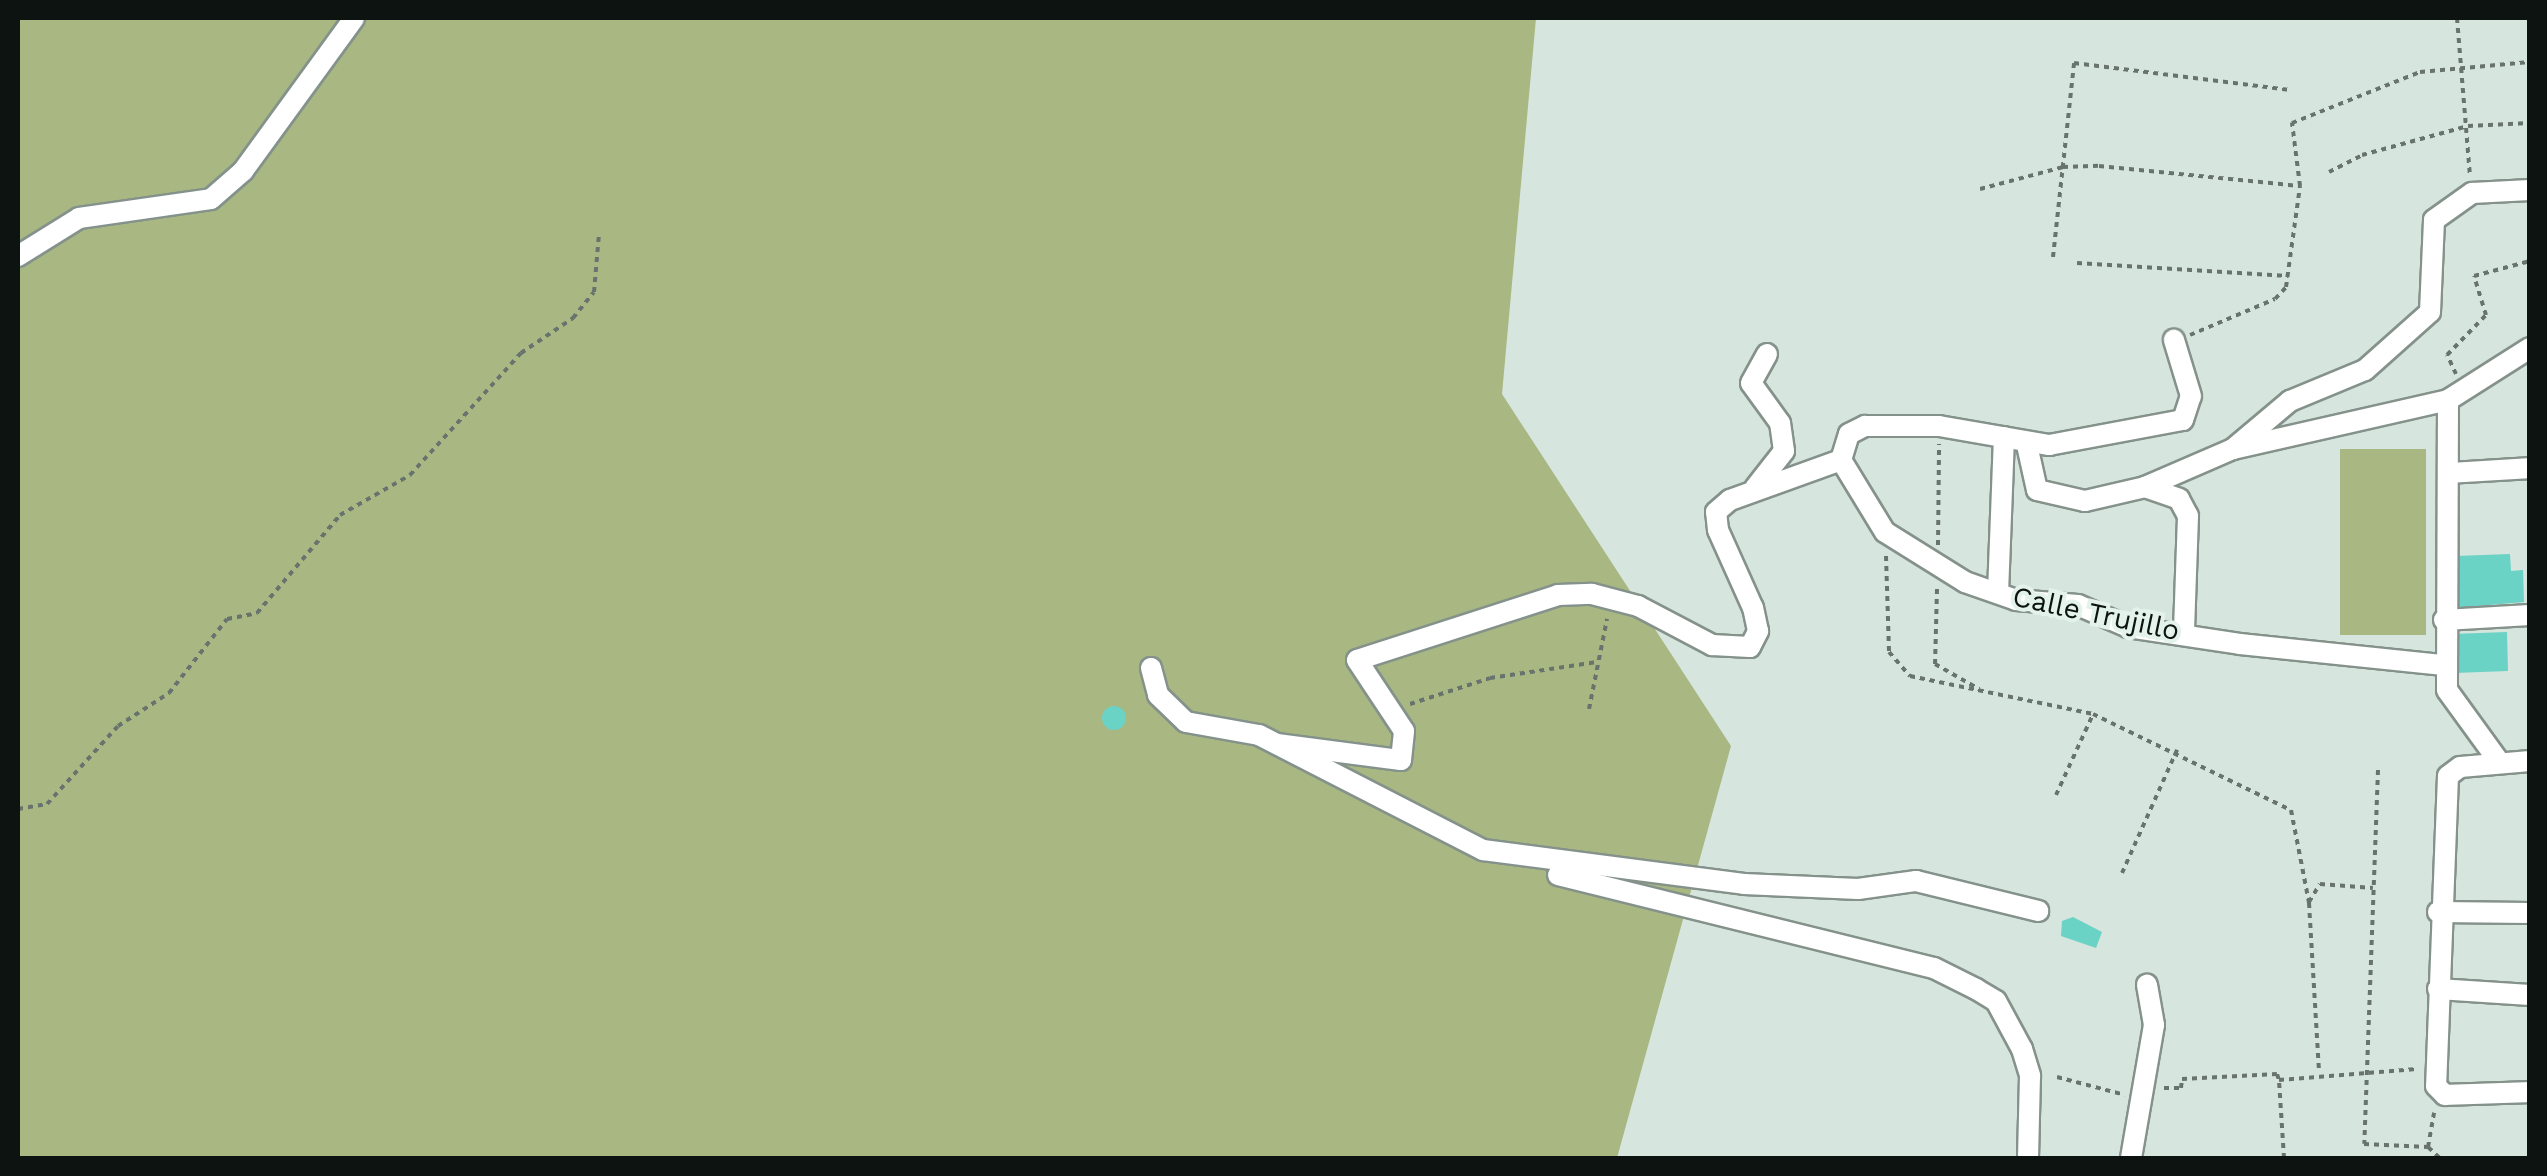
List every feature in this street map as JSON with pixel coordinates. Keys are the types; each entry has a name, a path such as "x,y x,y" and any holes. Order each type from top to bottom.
{"street":[{"path":"18,256 79,218 211,200 243,172 354,18"},
{"path":"2234,449 2290,401 2365,370 2430,312 2436,293 2429,229 2460,198 2530,190"},
{"path":"1151,668 1158,695 1186,722 1277,744 1401,760 1404,731 1358,671 1366,654 1558,595 1612,600 1712,645 1750,647 1758,631 1753,608 1716,512 1753,490 1846,470 1855,429 1915,425 2027,445 2183,420 2190,409 2174,340"},
{"path":"2027,445 2033,481 2046,498 2086,501 2145,488 2234,449 2454,396 2530,348"},
{"path":"1753,490 1784,451 1780,423 1750,383 1768,354"},
{"path":"2454,396 2444,665 2453,704 2500,763"},
{"path":"1998,593 2004,438"},
{"path":"2450,473 2530,468"},
{"name":"Calle Trujillo","path":"1846,470 1886,532 1964,582 1998,593 2078,605 2128,627 2184,632 2320,656 2444,665"},
{"path":"2145,488 2178,498 2188,516 2184,632"},
{"path":"2444,620 2530,615"},
{"path":"1277,744 1484,850 1647,900 1934,968 1976,989 1996,1002 2022,1049 2028,1158"},
{"path":"2530,761 2500,763 2448,776 2438,912 2437,1093 2530,1092"},
{"path":"1484,850 1744,884 1858,889 1916,880 2038,911"},
{"path":"2438,912 2530,914"},
{"path":"2131,1158 2137,1098 2154,1026 2148,985"},
{"path":"2438,989 2530,996"}],"path":[{"path":"2457,18 2472,184 2460,198"},
{"path":"2174,340 2276,299 2289,276 2300,186 2292,123 2420,72 2530,62"},
{"path":"2053,257 2074,63 2290,90"},
{"path":"2330,172 2362,154 2468,126 2530,123"},
{"path":"1980,189 2063,166 2300,186"},
{"path":"18,809 46,804 118,726 169,693 227,620 258,613 340,514 410,476 521,352 574,318 594,292 599,234"},
{"path":"2454,396 2448,355 2486,316 2474,276 2530,260"},
{"path":"2076,262 2289,276"},
{"path":"1886,532 1896,667 1926,683 2093,714 2177,750 2291,810 2308,902 2318,1072"},
{"path":"1589,710 1612,600"},
{"path":"1381,699 1414,705 1490,678 1597,662"},
{"path":"2056,795 2093,714"},
{"path":"2122,872 2177,750"},
{"path":"2378,770 2364,1144 2428,1148 2440,1158"},
{"path":"2308,902 2320,884 2372,888"},
{"path":"2164,1088 2182,1088 2182,1079 2278,1080 2318,1072 2437,1069"},
{"path":"2057,1078 2137,1098"},
{"path":"2278,1080 2284,1158"},
{"path":"2428,1148 2437,1093"},
{"path":"2519,1158 2530,1158"}],"green space":[{"path":"18,18 1536,18 1502,394 1731,746 1617,1158 18,1158"},
{"path":"2340,449 2426,449 2426,635 2340,635"}],"building":[{"path":"2510,554 2511,571 2523,570 2524,602 2455,608 2456,556"},
{"path":"2507,632 2508,671 2454,673 2452,634"},
{"path":"1114,706 1126,718 1114,730 1102,718"},
{"path":"2073,917 2102,932 2096,948 2061,936 2062,921"}]}
